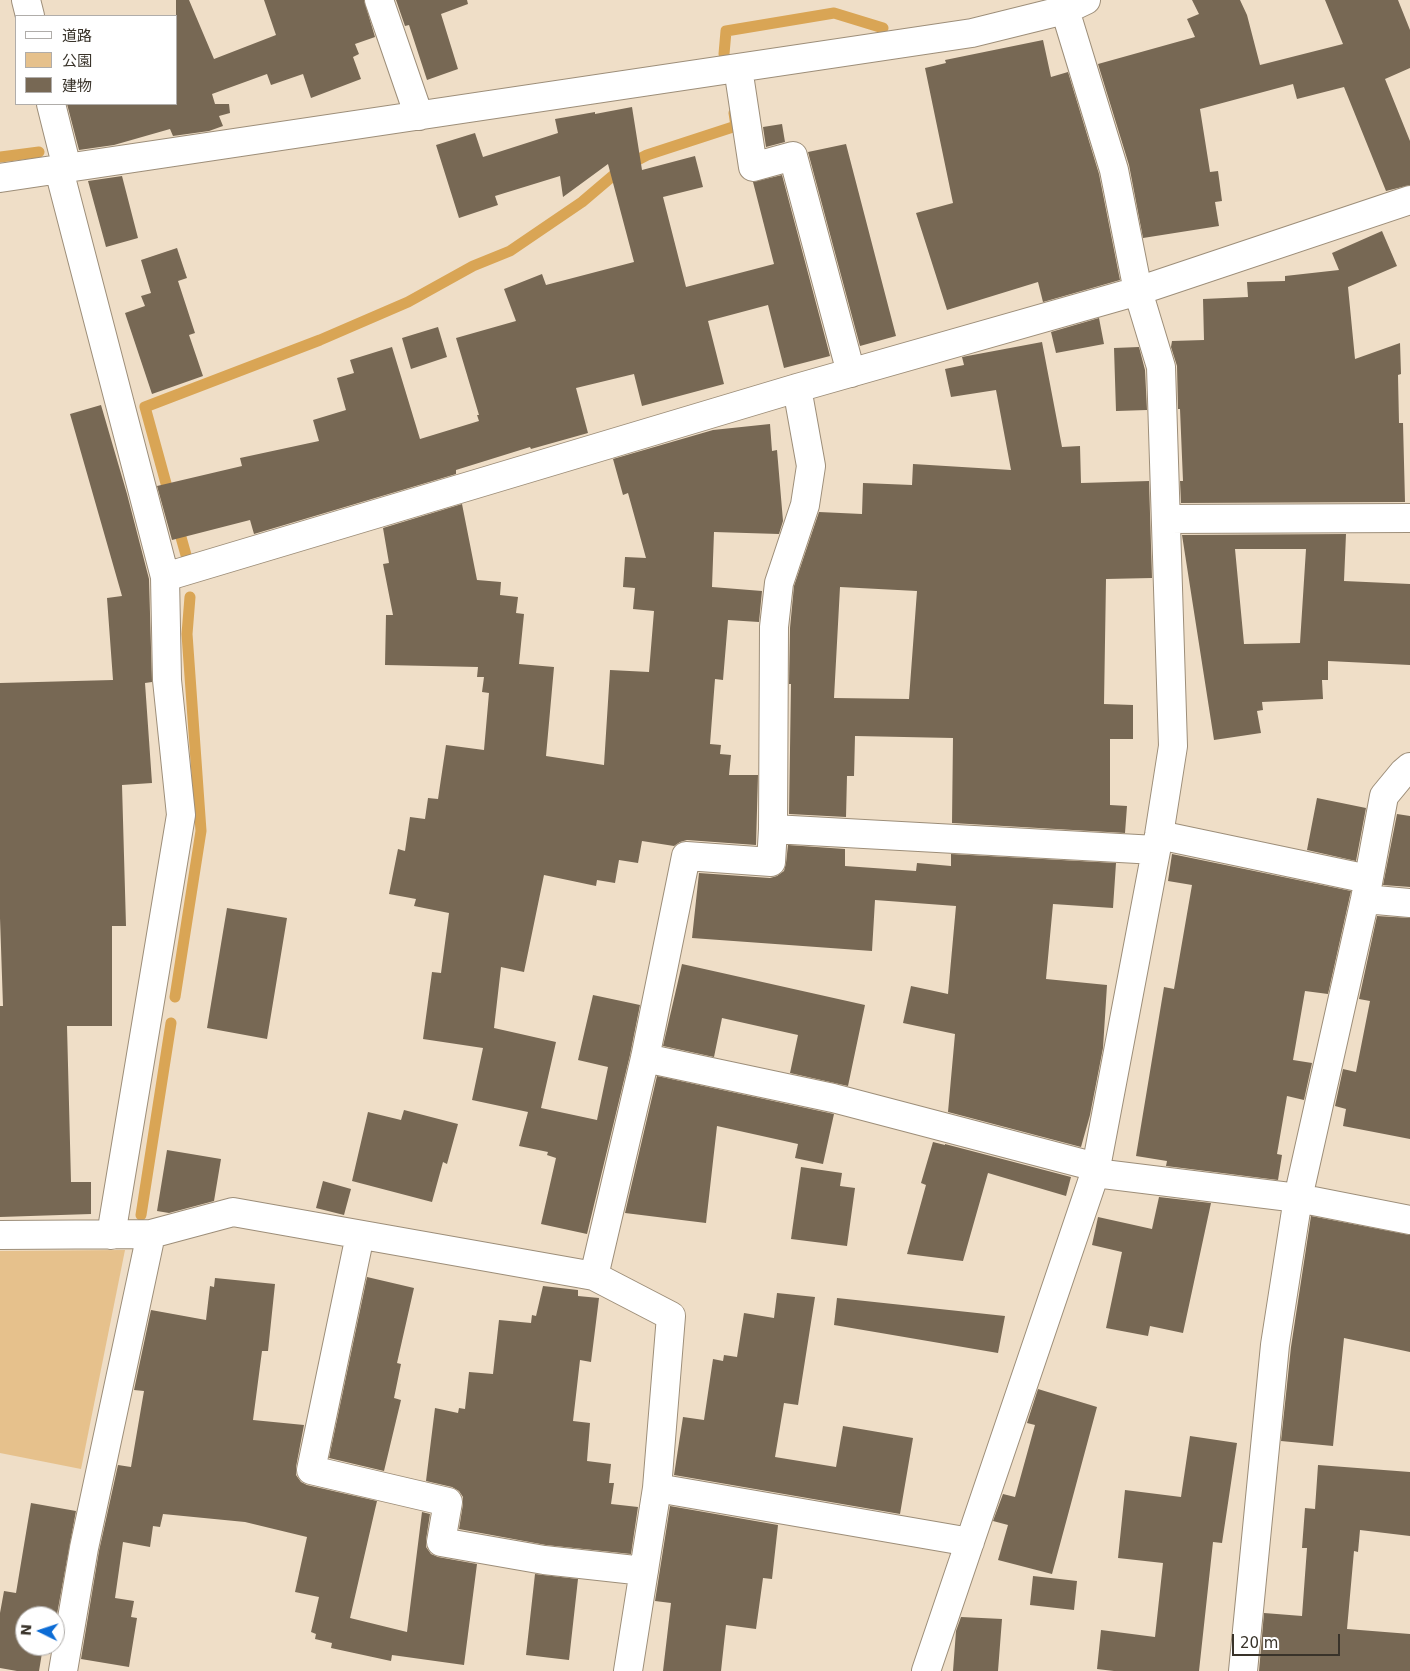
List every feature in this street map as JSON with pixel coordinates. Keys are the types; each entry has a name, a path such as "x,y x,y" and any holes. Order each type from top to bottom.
{"street":[{"path":"26,0 30,15"},
{"path":"379,0 419,116"},
{"path":"0,178 972,33 1071,3 1114,170 1138,291 1161,367 1173,746 1157,842 1095,1170 926,1671"},
{"path":"738,68 753,166 793,156 851,373"},
{"path":"51,105 63,169 165,577 167,680 181,815 111,1235"},
{"path":"165,577 797,388 1138,291 1410,200"},
{"path":"594,1276 645,1058 686,856 771,862 773,829 774,627 779,583 805,505 811,466 797,388"},
{"path":"1166,519 1410,518"},
{"path":"1243,1671 1275,1345 1298,1198 1366,889 1384,796 1410,767"},
{"path":"773,829 1157,842 1366,889 1410,903"},
{"path":"645,1058 833,1098 1095,1170 1298,1198 1410,1220"},
{"path":"0,1235 151,1234 233,1212 594,1276 671,1316 657,1488 628,1671"},
{"path":"63,1671 84,1548 151,1234"},
{"path":"360,1234 311,1470 448,1502 441,1542 544,1560 644,1571"},
{"path":"657,1488 970,1542"}],"green space":[{"path":"125,1250 81,1469 0,1453 0,1251"}],"building":[{"path":"176,0 189,0 214,59 276,35 264,0 364,0 375,37 355,44 359,54 353,57 361,79 311,98 303,74 271,85 267,74 212,94 215,104 229,104 230,113 219,116 223,126 209,131 173,136 170,129 114,145 79,150 67,105 178,105 178,15 176,15"},
{"path":"396,0 467,0 468,4 441,14 458,69 427,80 409,25 405,26"},
{"path":"1192,0 1240,0 1247,15 1260,65 1343,44 1325,0 1398,0 1410,30 1410,68 1385,79 1410,141 1410,185 1386,191 1344,87 1297,99 1293,84 1200,109 1210,172 1218,171 1222,201 1215,202 1219,226 1143,238 1129,165 1098,64 1195,37 1187,19 1199,14"},
{"path":"1043,40 1051,77 1068,72 1099,174 1120,280 1043,302 1038,282 947,310 916,213 953,203 925,68 946,63 945,60"},
{"path":"632,107 642,170 695,156 703,187 663,197 686,287 774,264 753,182 782,175 830,356 784,368 768,305 708,321 724,384 642,406 634,374 576,388 588,433 531,449 530,447 456,470 456,474 254,534 250,520 172,540 157,486 242,466 240,458 319,441 313,420 346,410 337,378 354,373 350,360 392,347 420,439 479,421 477,415 479,415 456,338 516,321 504,289 542,274 546,285 634,262 608,164 563,197 560,176 495,196 498,205 459,218 436,145 475,133 483,157 558,133 555,119"},
{"path":"782,124 785,142 766,147 763,127"},
{"path":"846,144 896,336 860,346 808,152"},
{"path":"122,176 138,238 106,247 88,181"},
{"path":"1382,231 1397,266 1348,287 1355,359 1400,343 1401,374 1398,375 1399,423 1403,423 1405,502 1181,503 1180,481 1183,481 1180,409 1178,409 1177,366 1171,347 1172,341 1204,340 1203,299 1248,297 1247,282 1285,281 1285,276 1339,270 1332,253"},
{"path":"177,248 187,278 178,281 195,333 189,335 203,376 152,394 125,313 145,306 141,296 151,293 141,260"},
{"path":"1099,318 1104,344 1056,353 1051,332"},
{"path":"438,327 447,357 411,369 402,338"},
{"path":"1042,342 1062,447 1080,446 1081,483 1149,481 1152,578 1106,579 1104,704 1133,705 1133,739 1110,739 1110,805 1127,806 1125,833 952,823 953,738 855,736 854,776 847,776 846,817 789,814 790,628 794,586 819,512 862,514 863,483 912,485 913,464 1011,470 996,390 951,397 945,369 964,365 962,357","holes":["840,587 917,591 909,699 834,698"]},
{"path":"1139,347 1145,370 1147,410 1116,411 1114,348"},
{"path":"101,405 149,579 152,682 145,683 152,783 122,785 126,926 112,926 112,1026 67,1026 71,1182 91,1182 91,1214 0,1217 0,1006 3,1006 0,918 0,683 113,680 107,598 122,596 70,414"},
{"path":"770,424 772,451 777,450 783,521 779,534 714,532 712,587 762,591 759,622 728,620 723,680 715,679 710,744 721,745 720,754 731,755 729,775 758,775 756,845 687,840 674,846 642,841 638,863 619,860 615,883 597,880 596,886 544,875 524,972 501,967 494,1028 556,1042 541,1108 597,1120 608,1067 578,1060 593,995 640,1005 630,1055 587,1234 541,1224 556,1158 547,1155 548,1152 519,1146 528,1112 472,1100 483,1048 423,1039 432,972 441,973 449,913 414,906 416,899 389,894 398,849 405,851 410,817 425,819 428,798 438,799 446,745 484,750 489,693 482,692 484,677 477,677 478,667 385,665 386,615 393,615 383,564 389,563 383,528 462,504 477,580 501,582 500,595 518,597 516,613 524,614 519,664 554,667 546,756 604,765 610,670 649,672 654,611 633,609 635,588 623,587 625,557 646,558 628,493 623,495 613,459 713,430"},
{"path":"1346,534 1344,581 1410,584 1410,665 1328,661 1328,680 1322,680 1323,699 1262,702 1263,710 1257,711 1261,733 1214,740 1182,535","holes":["1235,549 1306,549 1300,643 1244,644"]},
{"path":"1317,798 1366,808 1356,861 1307,850"},
{"path":"1397,814 1410,816 1410,887 1383,885"},
{"path":"788,845 845,849 845,866 916,871 917,863 951,866 951,854 1116,863 1113,908 1053,904 1046,979 1107,985 1103,1048 1090,1115 1081,1147 948,1112 955,1034 903,1023 911,986 948,994 956,906 875,900 872,951 692,938 699,873 770,878 777,876 784,871"},
{"path":"1172,854 1351,891 1328,994 1305,991 1293,1060 1312,1063 1304,1100 1287,1096 1277,1154 1282,1155 1278,1180 1166,1166 1167,1161 1136,1156 1164,987 1174,989 1192,885 1168,881"},
{"path":"227,908 287,918 267,1039 207,1028"},
{"path":"1377,916 1410,918 1410,1139 1343,1126 1346,1109 1335,1106 1343,1069 1356,1072 1370,1001 1359,999"},
{"path":"682,964 865,1005 848,1086 790,1073 798,1035 722,1018 714,1057 663,1046"},
{"path":"657,1076 834,1114 823,1164 795,1158 798,1144 717,1126 706,1223 625,1213"},
{"path":"404,1110 458,1124 447,1164 443,1162 432,1202 352,1181 368,1112 401,1120"},
{"path":"933,1142 1071,1177 1066,1196 988,1173 963,1261 907,1254 926,1185 921,1183"},
{"path":"167,1150 221,1159 214,1201 169,1213 157,1211"},
{"path":"801,1167 842,1173 840,1186 855,1188 847,1246 791,1239"},
{"path":"323,1181 351,1189 344,1215 316,1208"},
{"path":"1159,1197 1211,1203 1183,1333 1150,1326 1148,1336 1106,1328 1122,1252 1092,1245 1098,1217 1152,1229"},
{"path":"1311,1216 1410,1235 1410,1352 1344,1338 1333,1446 1281,1441 1291,1347"},
{"path":"367,1277 414,1288 397,1363 401,1364 394,1398 401,1400 384,1471 329,1458"},
{"path":"215,1278 275,1284 268,1351 262,1351 253,1420 304,1425 296,1467 296,1475 301,1482 377,1501 350,1618 407,1632 422,1512 430,1514 426,1547 431,1554 477,1564 464,1665 392,1655 391,1661 331,1648 332,1643 315,1639 316,1634 311,1632 319,1597 295,1592 307,1537 245,1522 163,1514 160,1527 153,1526 150,1547 123,1542 115,1598 134,1601 131,1617 137,1618 129,1667 81,1659 99,1551 118,1465 131,1467 144,1391 134,1390 151,1310 206,1320 210,1286 214,1287"},
{"path":"543,1286 578,1290 578,1296 599,1298 591,1362 580,1360 573,1421 590,1423 587,1461 611,1464 609,1483 614,1483 611,1504 638,1507 631,1554 546,1545 459,1529 463,1497 459,1491 452,1487 426,1481 435,1408 458,1413 459,1408 465,1409 469,1372 493,1374 499,1320 531,1323 532,1315 536,1316"},
{"path":"777,1293 815,1297 798,1405 784,1403 775,1457 836,1467 843,1426 913,1438 900,1514 674,1475 683,1417 704,1420 713,1359 723,1361 724,1355 737,1357 744,1313 774,1318"},
{"path":"837,1298 1005,1316 998,1353 834,1325"},
{"path":"1038,1389 1097,1407 1052,1574 998,1560 1008,1525 993,1521 1003,1494 1015,1497 1035,1425 1027,1423"},
{"path":"1190,1436 1237,1443 1222,1543 1213,1542 1199,1671 1114,1671 1097,1669 1101,1630 1155,1637 1163,1563 1118,1558 1125,1490 1181,1497"},
{"path":"1318,1465 1410,1472 1410,1536 1360,1530 1358,1552 1354,1551 1347,1629 1410,1634 1410,1671 1259,1671 1264,1613 1302,1616 1307,1548 1302,1548 1305,1508 1315,1509"},
{"path":"31,1503 76,1511 58,1606 15,1606 15,1656 42,1656 39,1671 17,1671 0,1668 0,1613 4,1591 16,1593"},
{"path":"670,1506 778,1525 772,1579 763,1578 756,1629 726,1625 721,1671 663,1671 671,1603 655,1601"},
{"path":"535,1574 578,1579 569,1660 526,1655"},
{"path":"1033,1576 1077,1581 1074,1610 1030,1605"},
{"path":"961,1617 1002,1619 998,1671 953,1671 956,1631"}],"waterway":[{"path":"724,54 726,31 834,13 883,28"},
{"path":"170,498 145,407 320,340 408,302 473,266 510,251 582,202 622,168 647,155 736,126 734,113"},
{"path":"0,157 39,152"},
{"path":"177,523 186,555"},
{"path":"175,997 201,831 187,634 190,597"},
{"path":"141,1215 171,1023"}]}
